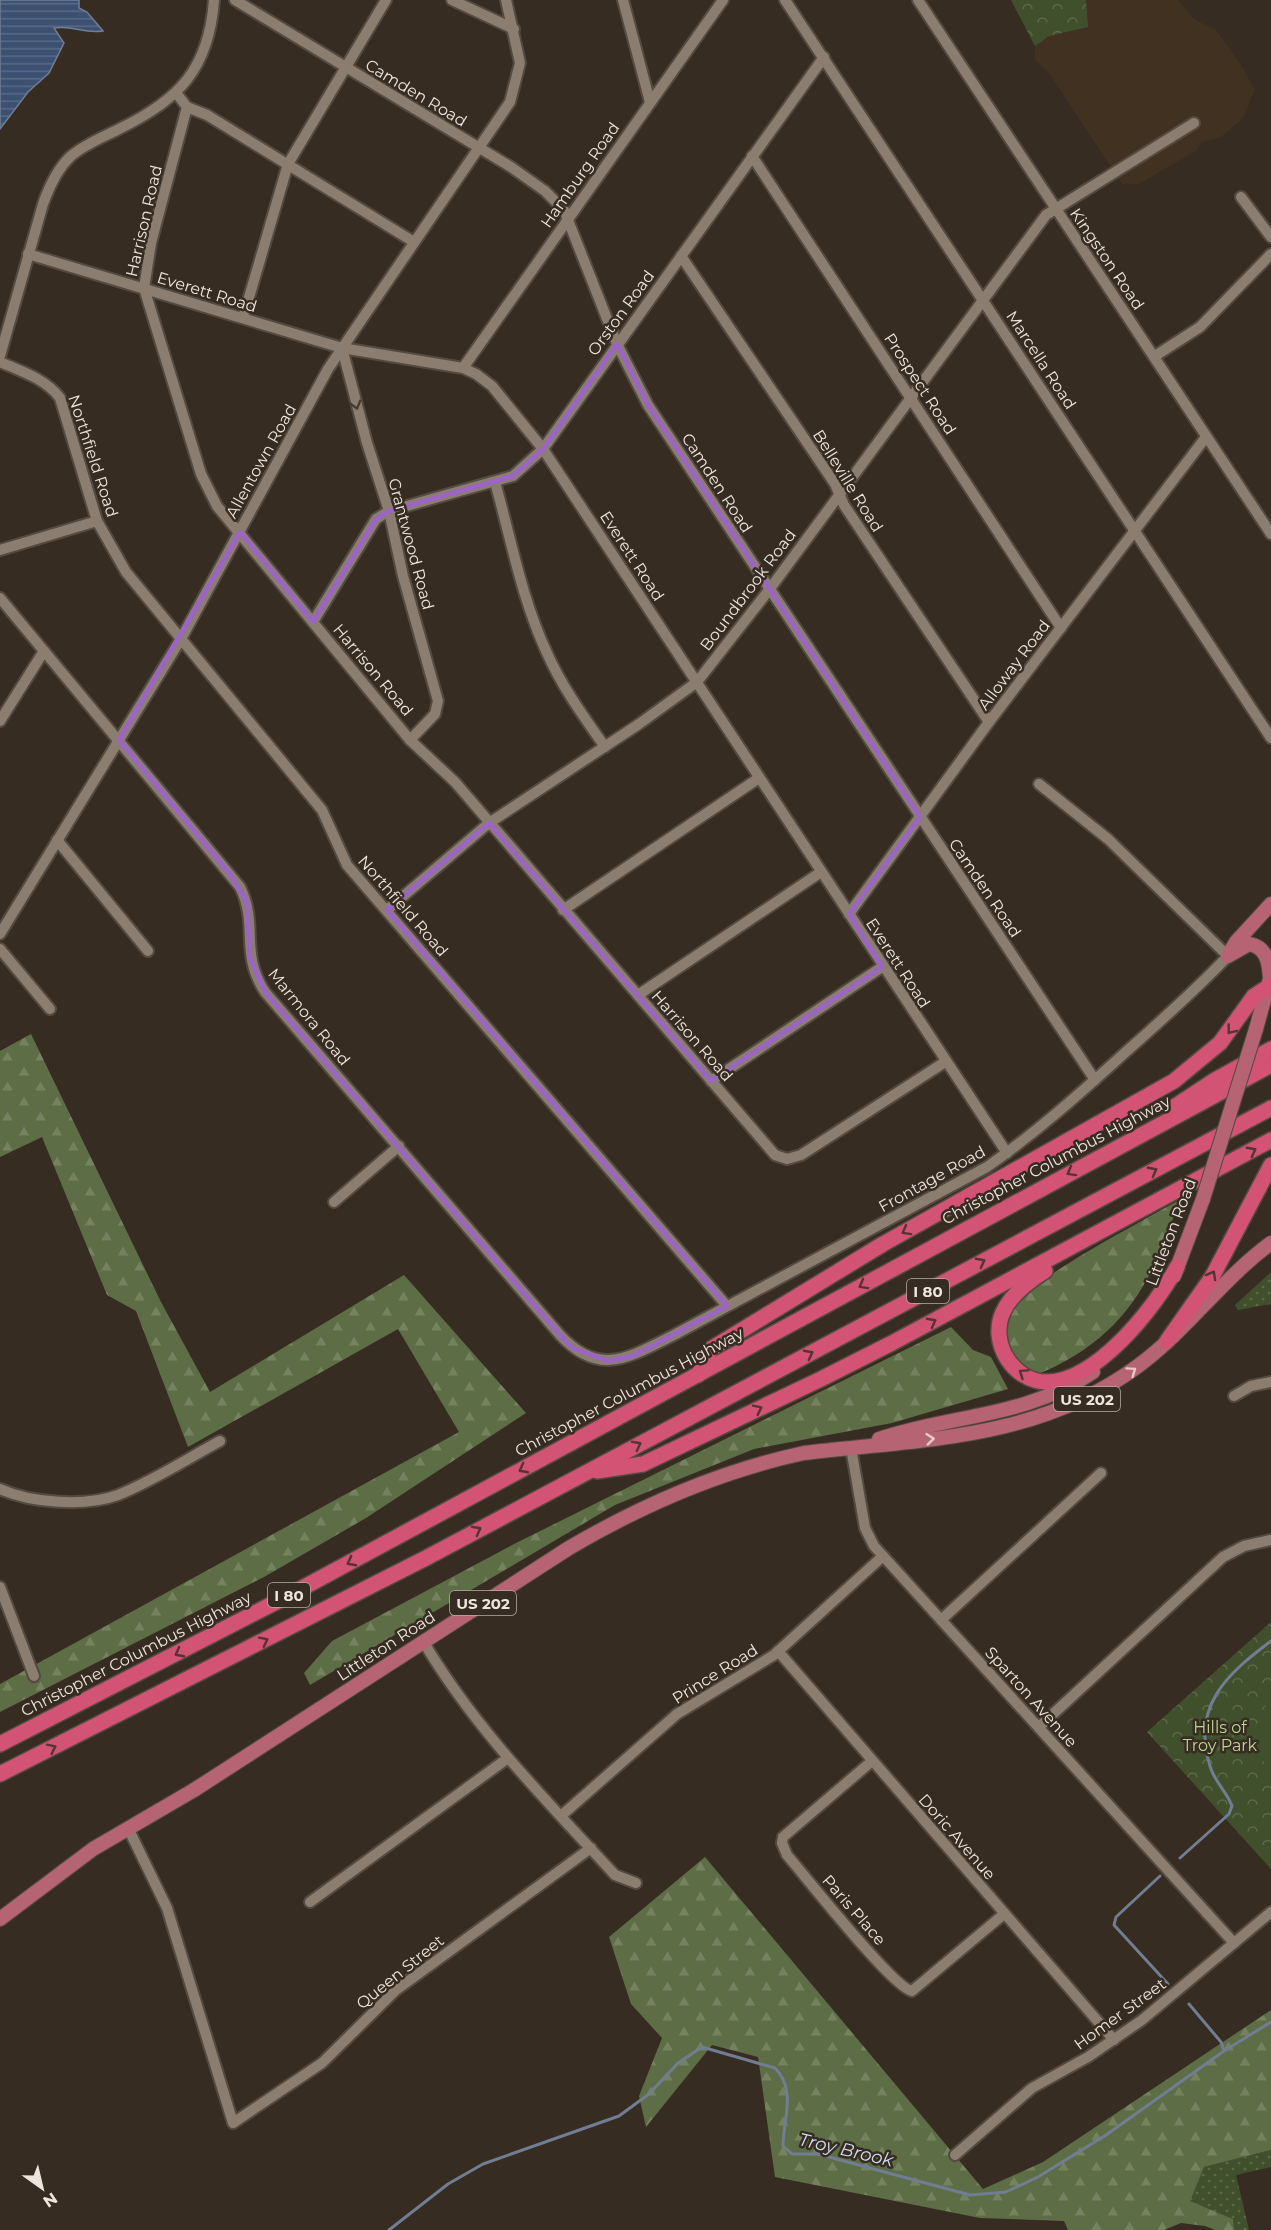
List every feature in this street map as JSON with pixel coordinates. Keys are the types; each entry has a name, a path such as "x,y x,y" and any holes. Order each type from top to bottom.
{"highway":[{"path":"698,1375 711,1349 882,1244 1174,1081 1220,1043 1254,996 1270,981"},
{"path":"1092,1161 1215,1080 1271,1049"},
{"name":"Christopher Columbus Highway","path":"0,1744 241,1621 1271,1065"},
{"name":"I 80","path":"0,1774 375,1585 1271,1108"},
{"path":"585,1473 643,1464 892,1343 1271,1140"},
{"path":"1167,1341 1212,1277 1271,1165"},
{"path":"1177,1267 1167,1285 1124,1336 1101,1356 1072,1376 1048,1382 1031,1379 1014,1368 1005,1355 999,1339 1000,1320 1007,1304 1024,1286 1181,1188"}],"main road":[{"path":"1228,956 1236,942 1271,904"},
{"path":"1228,956 1250,944 1257,946 1268,958 1270,981"},
{"name":"Littleton Road","path":"851,1448 900,1432 1017,1408 1077,1382 1113,1357 1139,1331 1170,1287 1203,1199 1270,981"},
{"name":"Littleton Road","path":"0,1918 68,1866 194,1790 568,1548 631,1514 745,1468 804,1453 992,1432 1044,1417 1112,1385 1167,1341 1242,1267 1271,1243"}],"street":[{"path":"0,356 48,190 71,156 98,138 150,114 177,94 195,71 203,53 214,0"},
{"name":"Camden Road","path":"235,0 480,149 545,191 564,210 617,344 648,405 1095,1080"},
{"path":"243,318 288,164 386,0"},
{"path":"452,0 514,29"},
{"name":"Allentown Road","path":"0,933 181,639 342,348 480,149 515,90 520,63 506,0"},
{"path":"623,0 650,102"},
{"name":"Hamburg Road","path":"463,368 723,0"},
{"name":"Marcella Road","path":"784,0 824,57 1271,738"},
{"name":"Kingston Road","path":"918,0 1271,534"},
{"name":"Orston Road","path":"389,511 513,476 543,449 824,57"},
{"path":"177,94 188,107 207,115 414,242"},
{"name":"Harrison Road","path":"188,107 151,243 144,288 201,474 217,506 410,740 454,782 775,1155 787,1159 801,1155 945,1062"},
{"name":"Boundbrook Road","path":"387,910 489,823 605,747 697,682 769,590 1046,215 1194,123"},
{"name":"Prospect Road","path":"753,156 1061,628"},
{"path":"1241,197 1271,237"},
{"name":"Everett Road","path":"28,254 342,348 463,368 487,381 543,449 882,967 1007,1153"},
{"path":"1155,356 1200,327 1271,254"},
{"name":"Belleville Road","path":"681,256 989,722"},
{"name":"Grantwood Road","path":"342,348 367,443 389,511 403,576 438,701 435,714 410,740"},
{"name":"Northfield Road","path":"0,362 38,379 60,398 97,521 126,572 322,810 343,859 727,1306"},
{"name":"Alloway Road","path":"849,914 989,722 1206,437"},
{"path":"495,482 534,621 547,654 573,702 605,747"},
{"path":"313,622 376,519 389,511"},
{"path":"0,550 97,521"},
{"name":"Marmora Road","path":"0,598 240,887 249,915 250,958 257,980 265,992 572,1348 591,1358 608,1361"},
{"path":"0,721 44,651"},
{"path":"563,910 759,778"},
{"path":"1039,784 1108,839 1228,956"},
{"path":"57,840 148,951"},
{"path":"638,995 820,872"},
{"path":"0,949 50,1010"},
{"name":"Frontage Road","path":"608,1361 633,1356 963,1181 1007,1153 1095,1080 1191,994 1228,956"},
{"path":"711,1082 882,967"},
{"path":"334,1202 399,1146"},
{"path":"1234,1396 1251,1386 1271,1382"},
{"path":"0,1490 35,1500 62,1502 117,1495 220,1441"},
{"name":"Sparton Avenue","path":"851,1448 865,1528 882,1556 1234,1943"},
{"path":"941,1620 1101,1473"},
{"path":"1039,1727 1223,1557 1244,1546 1271,1540"},
{"name":"Prince Road","path":"562,1815 677,1714 778,1651 882,1556"},
{"path":"0,1587 34,1676"},
{"path":"423,1641 464,1706 508,1758 615,1875 636,1883"},
{"name":"Doric Avenue","path":"778,1651 1114,2040"},
{"path":"309,1902 508,1758"},
{"name":"Paris Place","path":"872,1761 783,1837 782,1844 787,1855 852,1931 900,1986 912,1991 1004,1914"},
{"name":"Queen Street","path":"128,1828 167,1908 233,2123 322,2063 396,1990 591,1848"},
{"name":"Homer Street","path":"955,2155 1032,2088 1114,2040 1271,1912"}],"highlighted area":[{"path":"617,344 648,405 920,817 849,914 882,967 711,1081 489,823 387,910 727,1306 633,1356 608,1361 572,1348 265,992 250,958 247,902 229,873 119,740 240,532 313,622 376,519 389,511 513,476 543,449"}],"shaded area":[{"path":"1011,0 1178,0 1194,19 1216,30 1242,66 1255,90 1243,118 1221,137 1201,143 1196,151 1139,184 1122,184 1049,73 1035,60 1035,46"}],"green space":[{"path":"1011,0 1086,0 1088,27 1049,36 1035,46"},
{"path":"31,1034 161,1302 210,1392 404,1275 526,1413 366,1518 264,1577 0,1712 0,1684 459,1432 398,1329 188,1447 136,1311 107,1295 42,1137 0,1157 0,1051"},
{"path":"1179,1200 1158,1258 1129,1307 1111,1327 1090,1345 1065,1361 1036,1375 1020,1363 1009,1348 1005,1331 1010,1311 1020,1298 1061,1268"},
{"path":"1271,1272 1271,1304 1238,1310 1235,1305"},
{"path":"951,1327 973,1350 991,1357 1008,1389 892,1423 754,1449 615,1505 310,1685 304,1673 332,1641 516,1543"},
{"name":"Hills of Troy Park","path":"1271,1622 1271,1869 1147,1732"},
{"path":"1271,1698 1271,1775 1261,1756 1258,1727 1260,1717"},
{"path":"705,1857 983,2189 1043,2162 1271,2010 1271,2150 1204,2167 1190,2201 1233,2219 1234,2230 1215,2230 1205,2226 1181,2223 1164,2230 1068,2230 1064,2221 980,2218 775,2177 758,2057 712,2045 646,2127 639,2096 662,2038 631,2004 609,1937"},
{"path":"1271,2150 1271,2167 1236,2175 1249,2230 1234,2230 1233,2219 1189,2201 1204,2167"}],"water":[{"path":"0,0 79,0 79,8 87,12 103,31 54,28 64,43 49,73 28,92 0,129"}],"waterway":[{"path":"1180,1858 1229,1814 1232,1806 1214,1777 1205,1745 1205,1726 1209,1709 1227,1679 1271,1641"},
{"path":"1160,1876 1116,1917 1114,1925 1168,1984"},
{"path":"1189,2004 1221,2042 1224,2050"},
{"name":"Troy Brook","path":"389,2230 448,2184 483,2164 619,2116 649,2094 678,2063 702,2047 775,2068 786,2086 787,2105 783,2146 792,2154 818,2154 970,2195 1006,2192 1038,2177 1106,2135 1224,2051 1271,2022"}]}
